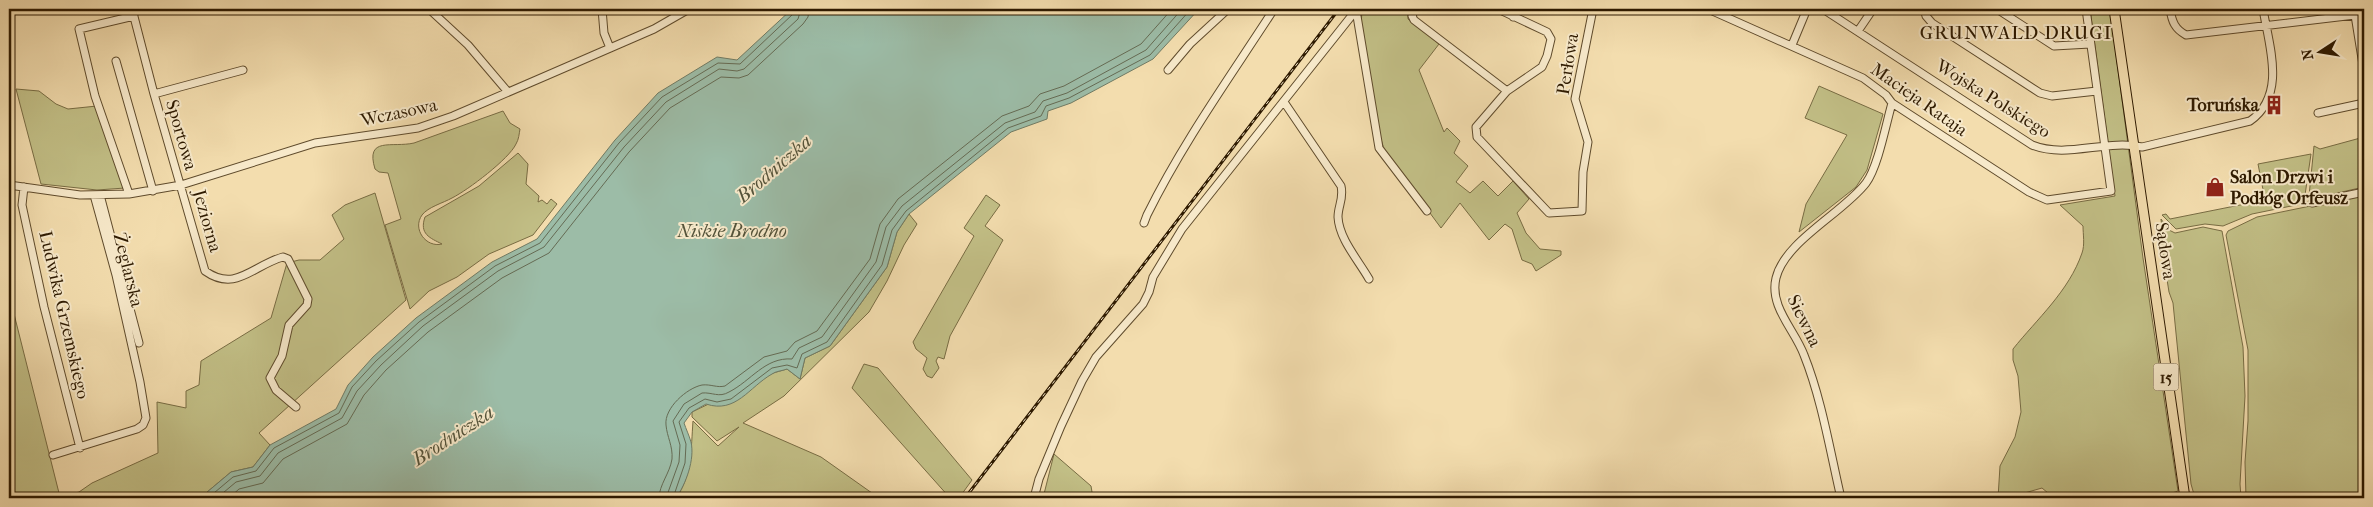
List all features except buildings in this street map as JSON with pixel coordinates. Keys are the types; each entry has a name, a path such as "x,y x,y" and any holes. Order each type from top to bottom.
{"main road":[{"name":"Sądowa","path":"2114,9 2185,498"}],"street":[{"path":"429,9 468,45 508,92"},
{"path":"602,9 604,33 610,48"},
{"name":"Wczasowa","path":"9,185 97,195 153,191 180,185 315,143 418,128 453,116 610,48 668,22 689,9"},
{"path":"1168,70 1190,44 1228,9"},
{"path":"1144,223 1161,186 1177,158 1219,90 1274,9"},
{"path":"1034,498 1039,479 1061,426 1082,381 1096,357 1143,304 1153,277 1182,229 1356,9"},
{"path":"1356,9 1379,148 1427,211"},
{"path":"1415,9 1412,16 1414,20 1507,91 1542,67 1551,39 1548,32 1513,18 1498,9"},
{"path":"1513,18 1518,9"},
{"name":"Perłowa","path":"1507,91 1476,127 1477,137 1548,214 1582,211 1583,172 1588,142 1575,98 1593,9"},
{"name":"Macieja Rataja","path":"1708,9 1863,78 1886,95 1892,104 2039,198 2058,200 2111,191 2105,146"},
{"path":"1792,45 1807,9"},
{"name":"Wojska Polskiego","path":"1823,9 2032,145 2052,151 2126,144 2142,147 2250,121 2258,116 2272,93 2274,76 2263,9"},
{"path":"1858,31 1873,9"},
{"path":"1924,9 1926,16 1932,23 2040,93 2052,96 2097,91"},
{"path":"1997,9 2054,46 2090,44"},
{"path":"2086,9 2105,146"},
{"path":"2170,9 2174,25 2186,35 2266,27 2354,12 2364,71"},
{"path":"129,194 95,96 79,29 133,12"},
{"name":"Sportowa","path":"133,12 180,185"},
{"path":"116,61 153,191"},
{"name":"Sportowa","path":"154,94 243,70"},
{"path":"1284,102 1341,186 1343,194 1338,216 1341,230 1369,279"},
{"path":"2318,113 2364,103"},
{"name":"Siewna","path":"1841,498 1812,378 1800,345 1778,308 1774,287 1780,266 1793,250 1821,222 1855,196 1867,181 1892,104"},
{"name":"Jeziorna","path":"180,185 205,271 216,279 227,281 283,257 288,259 308,296 307,304 289,325 282,356 270,378 276,390 296,406"},
{"name":"Ludwika Grzemskiego","path":"24,187 22,205 44,307 80,448"},
{"path":"2312,203 2364,192"},
{"path":"97,195 139,343"},
{"name":"Żeglarska","path":"53,455 137,429 143,425 146,418 140,382 97,195"}],"shaded area":[{"path":"1362,9 1412,9 1408,14 1408,19 1439,44 1419,70 1444,132 1447,128 1460,141 1454,153 1468,166 1456,182 1470,193 1483,181 1498,196 1513,181 1529,199 1517,213 1526,233 1540,249 1561,251 1561,255 1536,271 1532,264 1522,260 1512,229 1505,224 1489,240 1460,203 1441,228 1385,152 1379,133 1361,28"},
{"path":"2090,9 2110,9 2143,258 2178,491 2158,498 2049,498 2048,493 2042,488 2021,494 2015,498 1998,498 2000,466 2015,437 2021,412 2018,376 2013,360 2013,349 2061,292 2076,267 2083,250 2083,226 2060,205 2115,196"},
{"path":"1819,86 1883,114 1867,170 1856,187 1799,232 1806,204 1847,135 1805,118"},
{"path":"16,89 39,91 56,104 68,109 97,106 125,188 97,190 41,184"},
{"path":"503,111 510,123 520,129 516,144 497,166 477,181 459,194 425,212 419,220 422,236 431,243 442,244 427,235 423,228 425,217 479,186 518,153 528,164 526,184 539,196 538,202 542,200 547,204 551,199 557,204 533,235 489,254 457,277 429,291 410,309 385,225 401,219 388,173 379,172 375,169 374,152 382,146 414,143"},
{"path":"2364,137 2364,187 2315,198 2309,196 2314,146 2320,149"},
{"path":"2311,154 2305,195 2306,203 2252,214 2223,226 2205,224 2176,229 2162,215 2166,214 2170,219 2265,200 2258,164"},
{"path":"375,193 406,300 259,433 270,445 253,467 231,472 200,498 9,498 9,294 60,497 79,492 92,483 158,453 157,402 186,408 186,391 199,385 201,361 271,318 287,263 299,260 320,260 344,239 332,215 345,205"},
{"path":"986,195 1000,205 985,226 1003,240 950,336 944,359 938,357 936,361 939,368 932,378 927,376 923,369 927,358 916,349 913,342 974,236 964,228"},
{"path":"2364,195 2364,498 2246,498 2248,350 2226,235 2228,231 2257,217"},
{"path":"909,214 917,224 869,312 784,396 743,423 821,457 879,498 676,498 688,471 693,421 718,446 739,427 717,441 692,417 692,412 773,373 787,369 800,379 805,358 830,346 887,267 897,232"},
{"path":"2161,219 2169,230 2175,233 2203,227 2222,231 2243,347 2245,396 2240,484 2241,498 2195,498 2191,484 2173,303 2169,292 2161,242 2163,237"},
{"path":"864,364 878,368 972,480 959,498 950,498 852,388"},
{"path":"1054,454 1091,486 1093,498 1043,498"}],"water":[{"name":"Niskie Brodno","path":"792,9 1199,9 1153,59 1071,103 1048,111 1047,119 1011,132 909,214 897,232 887,267 830,346 805,358 800,379 787,369 777,372 764,379 742,398 734,402 717,406 706,404 692,412 684,423 691,442 691,463 683,486 676,498 200,498 231,472 253,467 270,445 336,409 348,385 373,357 416,318 492,262 537,239 615,140 658,93 717,57 737,60"}],"railway":[{"path":"965,498 1339,9"}],"place":[{"name":"Toruńska","path":"2274,105"},
{"name":"Salon Drzwi i Podłóg Orfeusz","path":"2215,187"}],"district":[{"name":"GRUNWALD DRUGI","path":"2016,33"}],"water label":[{"name":"Brodniczka","path":"774,169"},
{"name":"Brodniczka","path":"453,436"}]}
